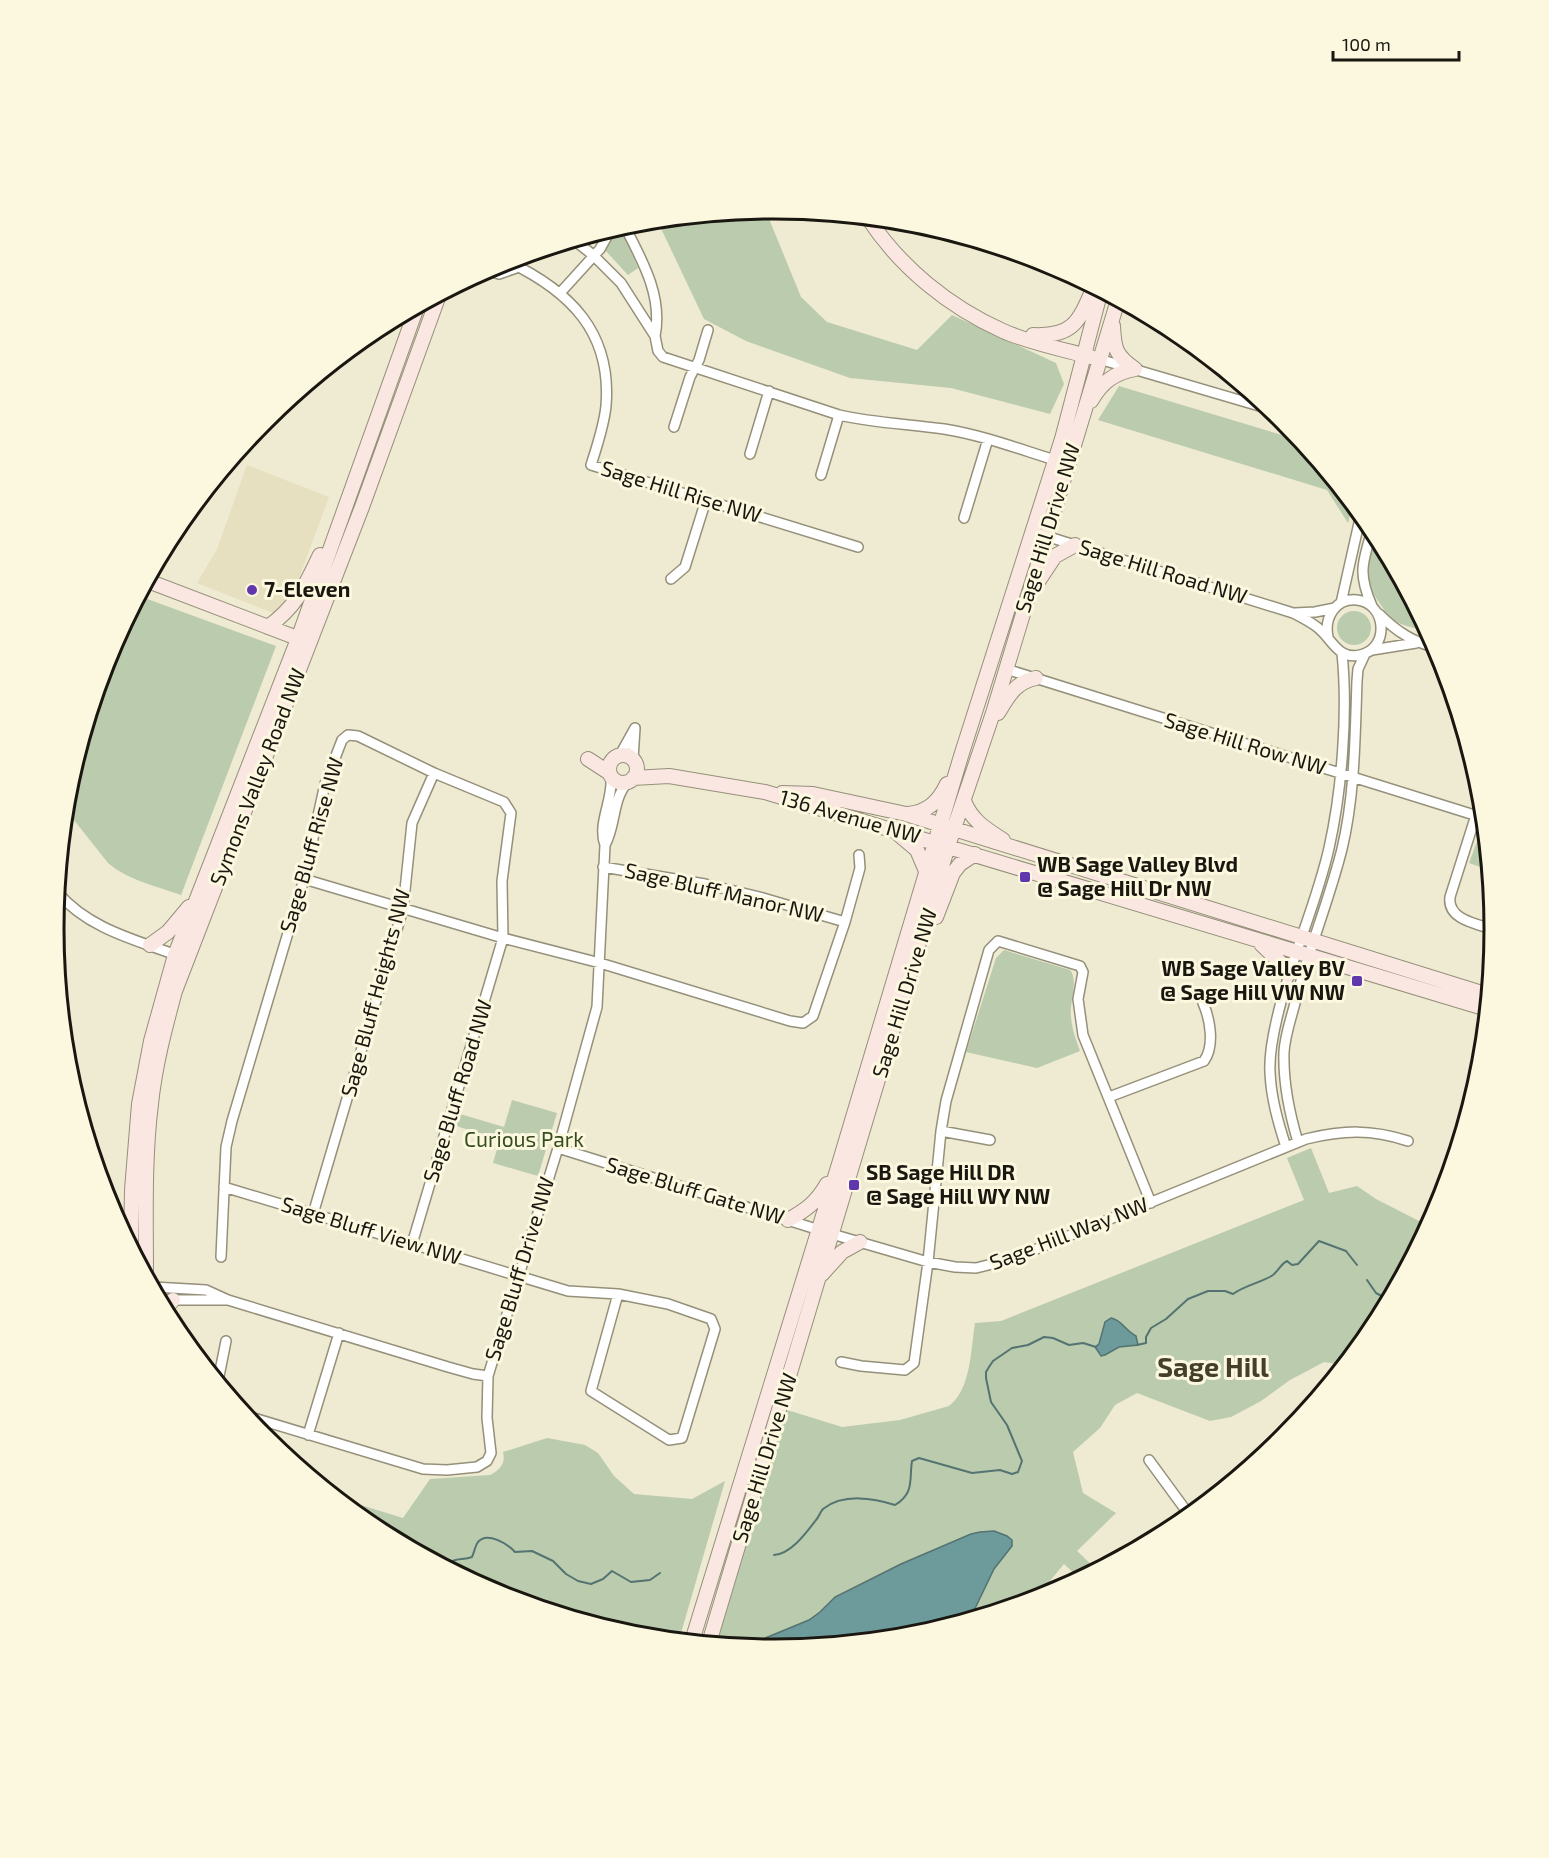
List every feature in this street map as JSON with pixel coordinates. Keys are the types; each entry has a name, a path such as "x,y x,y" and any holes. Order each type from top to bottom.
{"street":[{"path":"873,226 907,267 965,311 1004,332 1062,356 1074,371 1072,394"},
{"path":"629,235 639,253 657,303 658,321 655,336"},
{"path":"560,293 606,240"},
{"path":"582,246 621,283 655,336 658,351 663,357 839,415 945,429 988,439 1055,460"},
{"name":"Sage Hill Rise NW","path":"519,267 560,293 575,306 590,326 600,346 606,407 591,465 858,547"},
{"path":"1004,332 1048,336 1065,333 1077,322 1091,293"},
{"name":"Sage Hill Drive NW","path":"711,1636 820,1275 825,1232 839,1164 926,871 942,844 954,830 1027,600 1055,460 1099,297"},
{"name":"Symons Valley Road NW","path":"146,1258 150,1106 159,1052 198,895 400,406 436,305"},
{"name":"Sage Hill Drive NW","path":"694,1634 917,953 942,844 940,825 969,730 1082,415 1116,306"},
{"path":"1113,316 1113,338 1116,351 1135,369"},
{"name":"Symons Valley Road NW","path":"131,1227 139,1104 151,1041 181,957 304,641 332,543 413,318"},
{"path":"674,427 708,330"},
{"path":"1004,332 1252,404"},
{"path":"1082,415 1098,390 1110,377 1122,371 1135,369"},
{"path":"750,454 769,391"},
{"path":"820,475 839,415"},
{"path":"964,518 988,439"},
{"path":"671,579 685,567 706,500"},
{"path":"1358,525 1346,590 1327,621 1331,644 1350,656 1416,643"},
{"name":"Sage Hill Road NW","path":"1039,534 1293,613 1318,627 1328,637"},
{"path":"1298,1142 1288,1111 1284,1049 1302,954 1338,863 1354,778 1358,669 1381,636 1382,628 1365,590 1362,574 1369,542"},
{"path":"268,627 285,615 296,603 321,553 332,543"},
{"path":"1027,600 1055,556 1075,545"},
{"path":"155,584 304,641"},
{"path":"1338,605 1357,600 1375,610 1393,628 1416,643 1425,645"},
{"name":"Sage Hill Road NW","path":"1293,613 1306,613 1338,605"},
{"path":"1307,940 1329,849 1341,774 1344,675 1342,653"},
{"name":"Sage Hill Row NW","path":"1006,669 1475,815"},
{"path":"969,730 985,736 1011,691 1023,682 1036,678"},
{"name":"Sage Bluff Rise NW","path":"221,1257 226,1147 232,1121 304,879 325,784 342,740 348,735 358,736 434,773 504,802 511,813 502,881 503,938"},
{"path":"906,814 925,811 941,796 961,756"},
{"path":"620,764 637,771 630,781 618,783 620,764"},
{"name":"136 Avenue NW","path":"620,764 669,776 765,792 813,794 906,814 1020,850"},
{"name":"Sage Bluff Drive NW","path":"263,1421 423,1469 447,1470 477,1467 487,1461 491,1453 487,1419 488,1376 517,1275 558,1148 597,1007 605,845 603,831 620,764"},
{"name":"Sage Bluff Heights NW","path":"314,1214 403,909 412,823 434,773"},
{"name":"136 Avenue NW","path":"630,781 669,776"},
{"name":"Sage Bluff Drive NW","path":"605,845 610,837 619,795 630,781"},
{"name":"136 Avenue NW","path":"765,792 1480,1007"},
{"path":"964,801 968,812 977,823 1020,850 1481,993"},
{"path":"1477,826 1449,905 1453,912 1461,918 1484,926"},
{"path":"894,831 917,850 926,871"},
{"path":"917,953 929,933 953,873 960,864 975,854"},
{"path":"845,922 860,868 859,855"},
{"name":"Sage Bluff Manor NW","path":"600,963 803,1023 813,1016 845,922 705,884 603,867"},
{"path":"304,879 503,938 600,963"},
{"path":"150,945 168,932 198,895"},
{"path":"65,901 91,921 181,957"},
{"name":"Sage Bluff Road NW","path":"412,1244 503,938"},
{"path":"1257,940 1282,964 1288,975"},
{"path":"841,1362 905,1370 914,1363 946,1101 989,950 998,941 1080,966 1083,972 1078,999 1081,1025 1090,1056 1109,1097 1151,1203"},
{"path":"1286,1147 1276,1113 1269,1071 1274,1029 1288,975 1302,954"},
{"path":"1109,1097 1204,1061 1209,1054 1209,1017 1203,1003"},
{"path":"941,1131 990,1140"},
{"name":"Sage Hill Way NW","path":"825,1232 928,1262 976,1268 1012,1259 1298,1142 1326,1134 1356,1132 1383,1133 1408,1141"},
{"name":"Sage Bluff Gate NW","path":"558,1148 825,1232"},
{"path":"788,1220 807,1210 816,1201 839,1164"},
{"name":"Sage Bluff View NW","path":"224,1187 568,1291 618,1294 668,1304 711,1319 715,1329 682,1438 669,1440 591,1390 618,1294"},
{"path":"820,1275 842,1252 860,1242"},
{"path":"162,1288 206,1290 228,1299 464,1372 488,1376"},
{"path":"171,1303 228,1299"},
{"path":"308,1435 339,1333"},
{"path":"220,1372 226,1341"},
{"path":"1149,1460 1185,1508"}],"shaded area":[{"path":"247,465 329,497 291,600 273,613 197,583 217,549"}],"green space":[{"path":"769,219 801,297 827,322 917,350 952,315 1056,363 1064,384 1050,414 951,388 850,378 746,341 704,319 661,229 682,225"},
{"path":"624,236 638,268 628,275 604,249 609,239"},
{"path":"1119,386 1285,436 1338,497 1350,514 1348,523 1327,490 1098,420"},
{"path":"1371,545 1417,628 1393,620 1374,595 1367,569"},
{"path":"147,599 276,646 181,895 124,874 108,863 74,819 78,790 102,701 119,657"},
{"path":"1354,611 1366,616 1371,628 1366,640 1354,645 1342,640 1337,628 1342,616"},
{"path":"1478,838 1481,867 1469,863"},
{"path":"1004,950 1070,970 1074,980 1072,1021 1080,1051 1037,1068 966,1052 996,958"},
{"name":"Curious Park","path":"512,1100 557,1113 538,1176 493,1163 500,1139 456,1126 460,1114 504,1127"},
{"path":"1311,1148 1329,1193 1357,1186 1376,1199 1421,1222 1389,1284 1336,1364 1324,1362 1290,1380 1261,1401 1231,1417 1210,1421 1137,1393 1115,1405 1100,1428 1073,1452 1083,1493 1116,1513 1077,1551 1091,1565 1073,1573 1064,1564 1046,1585 958,1615 867,1633 774,1639 715,1636 784,1409 842,1427 900,1420 949,1406 962,1390 966,1379 975,1323 1001,1321 1304,1200 1287,1158"},
{"path":"547,1438 585,1445 598,1453 614,1476 634,1494 692,1499 725,1481 681,1633 591,1615 503,1585 419,1544 360,1505 403,1518 430,1479 490,1475 501,1466 504,1460 503,1452"}],"water":[{"path":"1111,1318 1136,1336 1138,1345 1119,1347 1101,1356 1095,1347 1099,1344 1105,1322"},
{"path":"994,1531 1007,1536 1012,1540 1012,1546 994,1569 974,1610 913,1625 867,1633 764,1639 809,1620 835,1597 901,1564 980,1532"}],"waterway":[{"path":"1137,1345 1146,1343 1146,1337 1151,1328 1166,1319 1188,1299 1208,1291 1225,1291 1233,1294 1273,1275 1287,1261 1292,1265 1298,1264 1319,1241 1346,1251 1357,1265"},
{"path":"1367,1280 1376,1293 1382,1296"},
{"path":"774,1555 786,1551 798,1542 823,1509 831,1504 859,1498 895,1505 906,1496 911,1480 912,1461 919,1458 972,1473 1000,1470 1012,1474 1018,1472 1022,1461 1007,1425 991,1402 986,1378 989,1367 993,1361 1012,1348 1028,1345 1044,1337 1069,1345 1083,1343 1096,1347"},
{"path":"453,1562 472,1557 478,1542 492,1538 503,1542 515,1552 532,1551 553,1561 566,1574 578,1581 591,1584 603,1579 612,1571 631,1582 650,1580 660,1573"}],"place":[{"name":"7-Eleven","path":"252,590"},
{"name":"WB Sage Valley Blvd @ Sage Hill Dr NW","path":"1025,877"},
{"name":"WB Sage Valley BV @ Sage Hill VW NW","path":"1357,981"},
{"name":"SB Sage Hill DR @ Sage Hill WY NW","path":"854,1185"}],"district":[{"name":"Sage Hill","path":"1213,1368"}]}
